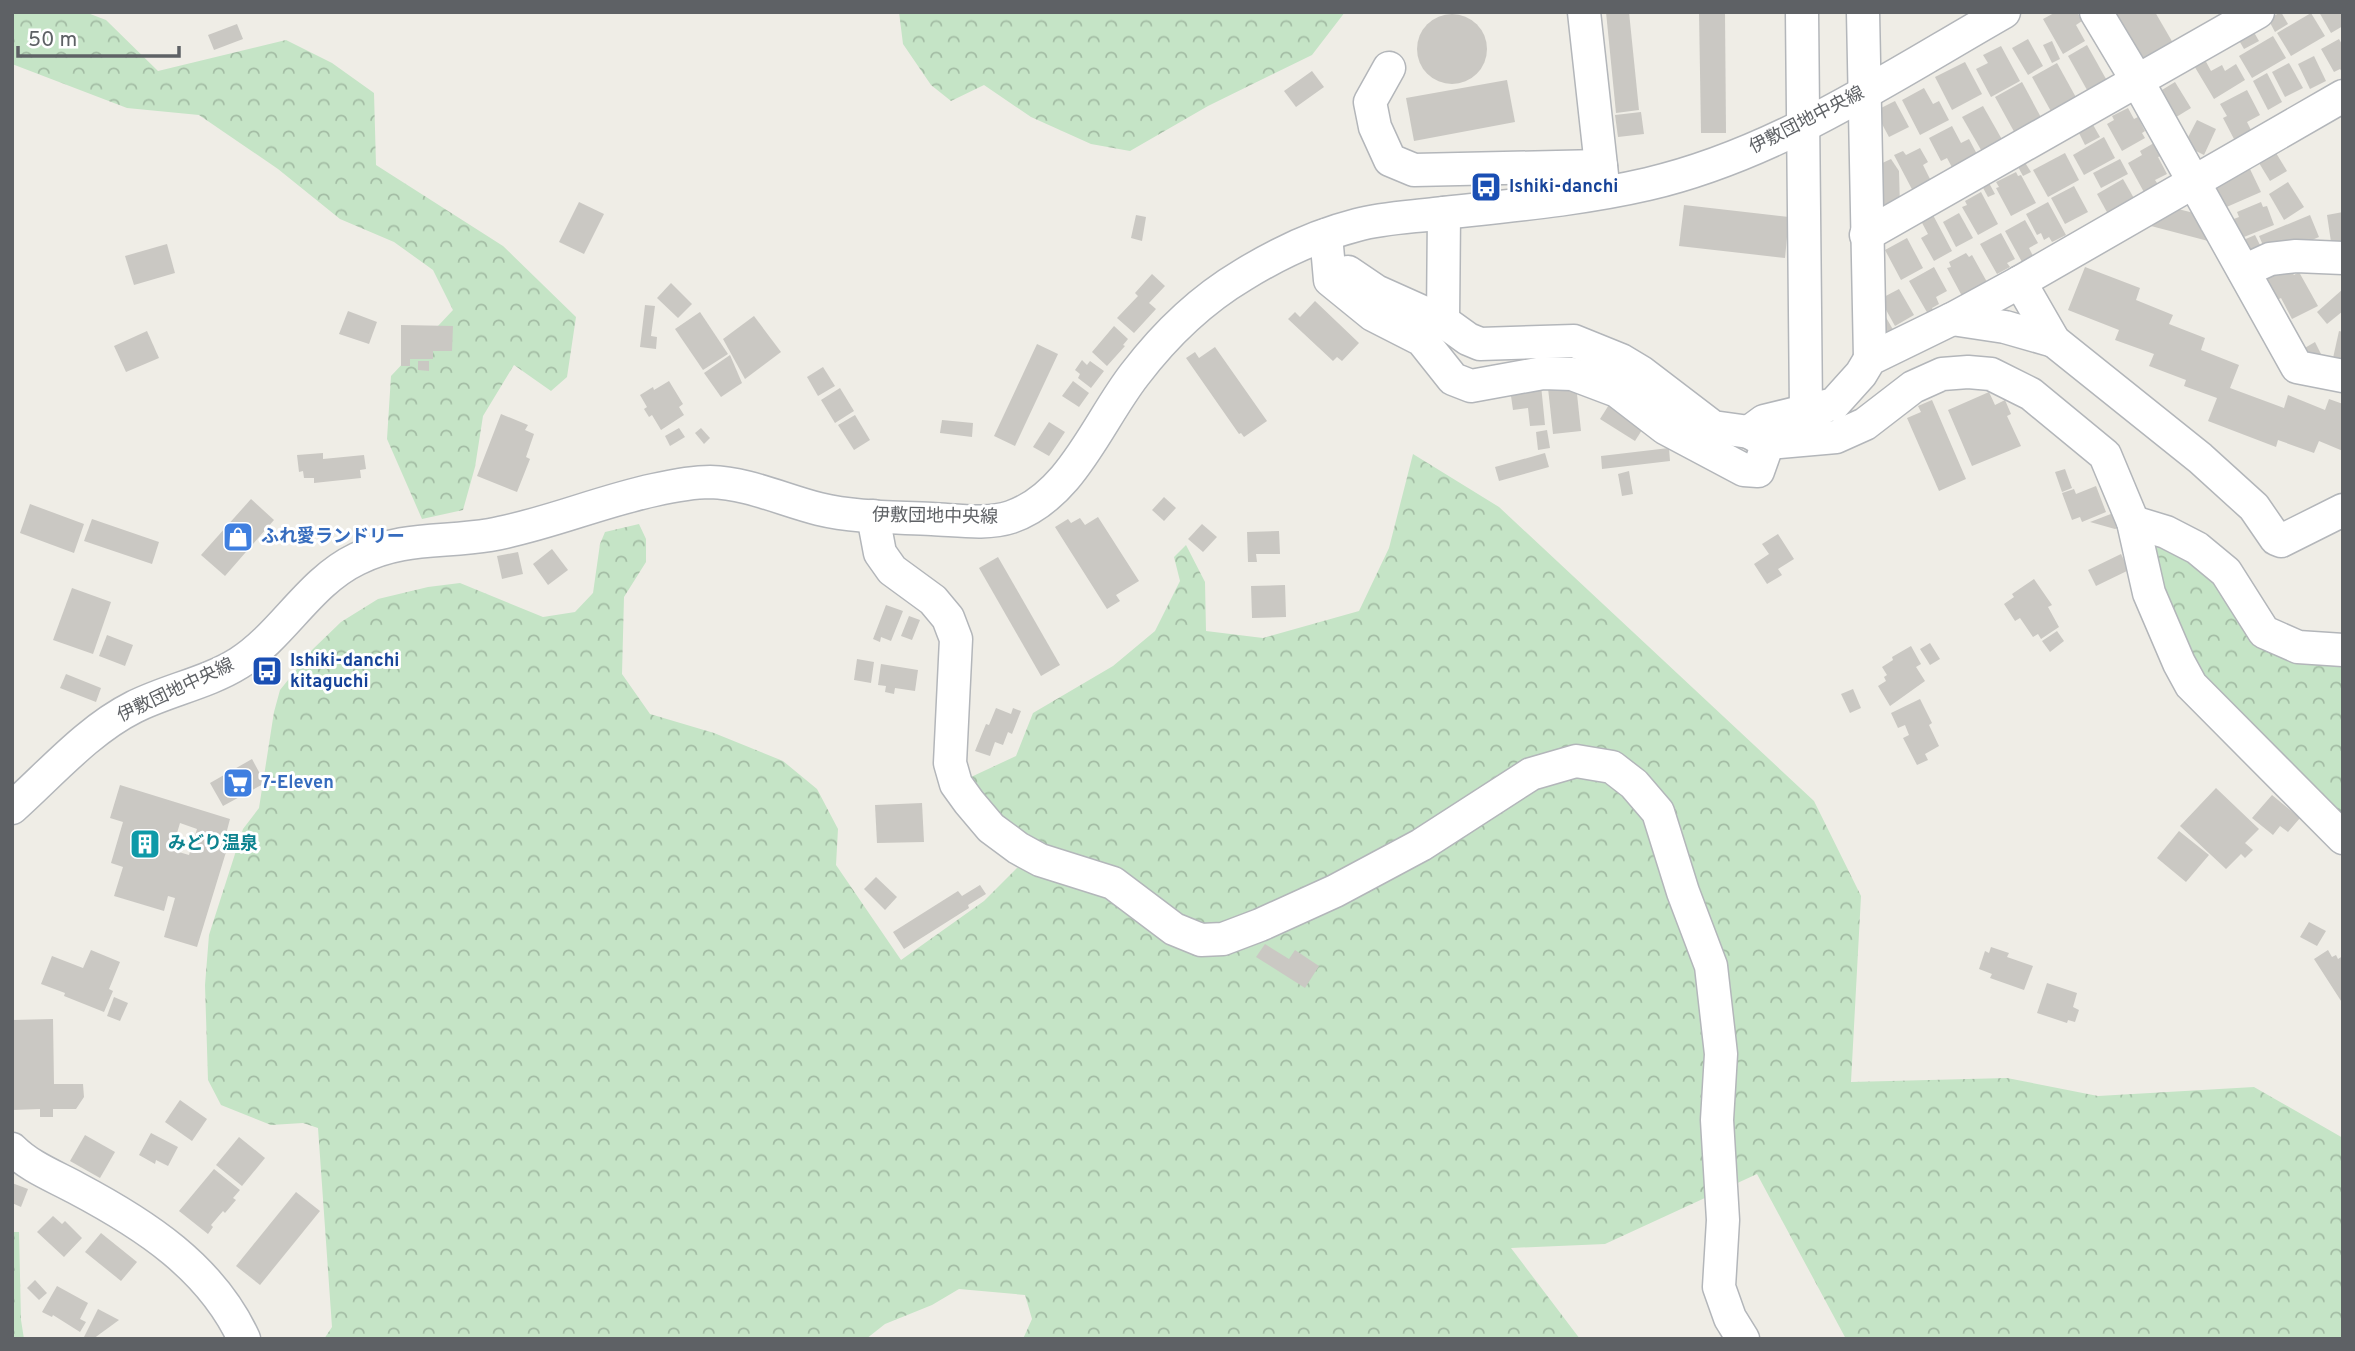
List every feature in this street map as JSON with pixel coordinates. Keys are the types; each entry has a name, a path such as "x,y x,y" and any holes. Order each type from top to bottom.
{"street":[{"path":"1389,68 1370,102 1375,127 1390,160 1414,170 1603,179 1584,12"},
{"path":"1802,12 1806,411"},
{"path":"1327,246 1331,280 1373,315 1422,340 1453,379 1471,386 1543,373 1572,374 1617,391 1665,428 1744,470 1758,471 1759,438 1764,421 1834,404 1861,374 1870,359 1863,12"},
{"name":"伊敷団地中央線","path":"12,808 108,723 132,708 239,663 262,645 328,578 352,561 380,549 410,541 487,536 531,526 635,494 708,482 742,486 819,509 873,516 979,521 1006,519 1029,509 1068,474 1133,375 1187,316 1242,276 1279,256 1327,246 1359,224 1444,213 1603,179 1646,185 1698,171 1769,144 2004,12"},
{"path":"2096,12 2297,367 2343,376"},
{"path":"1866,235 2258,12"},
{"path":"1870,359 2020,282 2343,96"},
{"path":"1443,321 1444,213"},
{"path":"1327,246 1376,292 1443,321 1468,339 1480,344 1574,341 1621,360 1641,372 1713,427 1759,438 1836,437 1865,424 1913,387 1942,374 1991,374 2031,394 2105,455 2133,522 2149,593 2191,685 2343,838"},
{"path":"2244,271 2270,259 2296,256 2343,258"},
{"path":"2020,282 2054,341 2200,458 2255,507 2276,539 2281,541 2343,510"},
{"path":"1952,319 2005,327 2054,341"},
{"path":"873,516 880,553 892,570 933,600 948,618 956,639 950,762 956,784 969,802 991,828 1018,848 1040,860 1113,883 1174,929 1201,940 1223,939 1261,925 1335,891 1421,845 1531,774 1550,767 1576,761 1612,767 1634,784 1658,812 1683,892 1711,966 1721,1054 1717,1120 1723,1220 1719,1287 1730,1318 1743,1339"},
{"path":"2133,522 2166,532 2197,548 2226,572 2264,632 2298,647 2343,650"},
{"path":"12,1149 37,1167 142,1226 174,1251 205,1278 235,1320 244,1339"}],"green space":[{"path":"12,12 85,12 106,20 158,71 286,40 332,63 374,93 376,165 503,246 576,317 567,377 551,391 514,365 483,416 475,467 463,510 422,519 387,439 391,376 453,310 433,270 394,242 340,219 278,169 199,115 127,108 12,64"},
{"path":"899,12 1345,12 1312,55 1208,106 1130,151 1091,144 1031,117 984,85 951,101 931,85 903,44"},
{"path":"1413,454 1499,507 1814,801 1861,896 1851,1082 2007,1078 2098,1096 2254,1087 2343,1138 2343,1339 1846,1339 1757,1174 1605,1244 1511,1248 1580,1339 1023,1339 1032,1319 1025,1295 959,1289 932,1305 885,1324 866,1339 324,1339 332,1327 318,1128 303,1123 271,1125 221,1105 208,1080 205,985 209,935 243,829 259,808 280,690 313,649 341,622 378,599 428,587 460,583 543,617 575,612 593,593 600,544 605,532 639,524 646,539 646,562 624,597 622,674 650,714 714,733 783,761 817,789 838,829 836,865 901,960 984,901 1018,867 1024,836 977,791 971,777 1016,756 1033,713 1113,666 1155,631 1180,581 1174,557 1186,545 1205,582 1206,631 1263,638 1359,611 1389,548"},
{"path":"2157,537 2192,556 2261,637 2343,654 2343,826 2201,683 2149,554"},
{"path":"12,1232 19,1232 21,1320 24,1339 12,1339"}],"building":[{"path":"1606,12 1629,12 1639,110 1616,113"},
{"path":"1699,12 1725,12 1726,133 1701,133"},
{"path":"2056,12 2077,12 2082,21 2076,25 2085,41 2063,54 2043,19"},
{"path":"2110,12 2155,12 2173,43 2139,63"},
{"path":"2281,12 2288,24 2275,32 2268,19"},
{"path":"2319,12 2343,12 2343,26 2331,33"},
{"path":"2311,13 2325,36 2291,56 2277,33"},
{"path":"1452,14 1477,24 1487,49 1477,74 1452,84 1427,74 1417,49 1427,24"},
{"path":"237,24 243,39 214,50 208,35"},
{"path":"2252,29 2259,41 2244,49 2237,37"},
{"path":"2273,36 2286,58 2252,78 2239,56"},
{"path":"2028,39 2043,66 2028,75 2012,48"},
{"path":"2339,39 2343,46 2343,73 2340,69 2334,72 2321,49"},
{"path":"2052,41 2060,59 2052,63 2043,45"},
{"path":"2087,45 2110,86 2091,97 2068,56"},
{"path":"2001,46 2020,81 1991,97 1976,69 1988,63 1983,55"},
{"path":"2314,56 2326,81 2310,89 2298,64"},
{"path":"2204,58 2211,71 2222,65 2225,71 2236,64 2245,80 2214,99 2193,64"},
{"path":"1965,62 1982,94 1952,110 1935,77"},
{"path":"2057,63 2078,101 2053,115 2032,77"},
{"path":"2289,63 2303,88 2285,97 2272,72"},
{"path":"1312,71 1324,87 1296,107 1284,91"},
{"path":"2267,73 2282,102 2268,110 2253,81"},
{"path":"1507,80 1515,122 1414,141 1406,98"},
{"path":"2022,82 2044,123 2017,137 1995,97"},
{"path":"2175,82 2191,108 2173,119 2157,93"},
{"path":"1924,88 1933,104 1939,101 1949,120 1920,135 1902,100"},
{"path":"2247,90 2260,115 2247,122 2251,130 2234,139 2223,118 2227,116 2220,104"},
{"path":"1895,101 1909,127 1889,137 1875,111"},
{"path":"1983,106 2004,143 1984,155 1962,117"},
{"path":"2128,108 2134,119 2138,117 2145,131 2142,133 2145,138 2122,151 2107,124 2114,120 2112,116"},
{"path":"1641,112 1644,134 1618,137 1615,115"},
{"path":"2197,120 2216,129 2204,155 2184,145"},
{"path":"2092,123 2100,137 2085,145 2078,131"},
{"path":"1952,126 1961,143 1969,139 1979,158 1954,171 1947,158 1941,161 1929,138"},
{"path":"2104,137 2115,158 2084,175 2073,155"},
{"path":"2154,143 2167,174 2155,180 2159,186 2145,194 2128,163 2142,155 2140,151"},
{"path":"1920,148 1928,162 1923,165 1933,185 1915,195 1894,155 1903,151 1906,155"},
{"path":"2273,148 2287,171 2270,181 2256,158"},
{"path":"2065,153 2079,180 2048,197 2033,170"},
{"path":"1891,159 1899,171 1900,207 1878,207 1878,165"},
{"path":"2120,159 2128,174 2101,188 2093,173"},
{"path":"2024,161 2031,172 2023,176 2017,165"},
{"path":"2249,167 2261,192 2222,209 2211,184"},
{"path":"2016,172 2018,176 2021,175 2036,203 2011,216 1996,188 1999,187 1996,182"},
{"path":"2123,179 2135,200 2108,214 2097,194"},
{"path":"2288,182 2304,207 2284,220 2269,194"},
{"path":"1989,183 1995,194 1988,197 1982,186"},
{"path":"2074,186 2088,212 2065,224 2051,198"},
{"path":"1981,192 1998,224 1978,235 1962,207 1967,205 1965,201"},
{"path":"579,202 604,214 584,254 559,242"},
{"path":"2048,202 2066,235 2052,242 2049,237 2044,240 2041,233 2037,235 2026,214"},
{"path":"2261,202 2263,207 2267,206 2274,225 2239,239 2231,220 2239,217 2237,212"},
{"path":"1684,205 1789,217 1785,258 1679,246"},
{"path":"2178,209 2198,214 2212,242 2151,226"},
{"path":"2343,212 2343,241 2331,242 2327,215"},
{"path":"1959,213 1973,238 1956,247 1943,222"},
{"path":"1136,215 1146,217 1142,241 1131,238"},
{"path":"1933,215 1952,251 1934,261 1921,238 1928,234 1921,221"},
{"path":"2310,215 2319,237 2298,246 2265,250 2259,236"},
{"path":"2025,220 2038,243 2029,248 2033,256 2022,262 2005,231"},
{"path":"2001,233 2015,259 2007,263 2010,267 1997,274 1980,244"},
{"path":"2255,235 2264,253 2250,259 2241,241"},
{"path":"1907,238 1923,268 1901,280 1885,250"},
{"path":"167,244 175,273 134,285 125,256"},
{"path":"1966,253 1969,257 1972,255 1987,282 1962,296 1947,268 1951,267 1949,262"},
{"path":"2288,266 2294,275 2299,272 2318,306 2292,319 2281,298 2277,300 2265,278"},
{"path":"1934,267 1947,291 1936,297 1939,304 1928,314 1909,281"},
{"path":"2085,267 2140,288 2136,300 2173,315 2169,324 2205,338 2201,350 2239,365 2230,388 2284,408 2288,395 2325,410 2329,399 2343,404 2343,451 2319,441 2314,453 2278,440 2276,447 2208,421 2217,398 2184,386 2186,380 2149,366 2154,354 2115,340 2119,330 2068,310"},
{"path":"1152,274 1165,286 1149,303 1156,309 1134,333 1117,318 1138,296 1135,293"},
{"path":"671,283 692,304 678,318 657,298"},
{"path":"1899,289 1914,315 1895,326 1880,299"},
{"path":"2343,289 2343,311 2327,324 2317,312"},
{"path":"1315,301 1359,343 1342,361 1337,357 1333,361 1288,319 1295,312 1300,317"},
{"path":"645,305 655,306 651,336 657,337 656,349 640,347"},
{"path":"348,311 377,322 369,344 339,334"},
{"path":"700,312 728,354 703,370 675,329"},
{"path":"1884,314 1895,333 1886,337 1881,334"},
{"path":"754,316 781,352 745,379 723,339"},
{"path":"401,325 453,326 452,351 433,351 433,359 410,359 410,366 401,366"},
{"path":"1114,326 1128,339 1107,366 1092,352"},
{"path":"147,331 159,358 126,372 114,346"},
{"path":"2339,331 2343,332 2343,361 2333,358"},
{"path":"2315,342 2322,356 2310,362 2303,349"},
{"path":"1037,344 1058,354 1015,446 994,436"},
{"path":"1215,347 1267,421 1244,437 1239,434 1186,358 1195,352 1199,358"},
{"path":"730,355 742,383 721,397 704,373"},
{"path":"1082,360 1087,365 1090,361 1104,371 1091,388 1078,378 1080,374 1075,370"},
{"path":"418,361 429,361 429,371 418,370"},
{"path":"823,367 835,386 818,396 807,377"},
{"path":"669,381 683,404 679,407 684,415 661,430 652,415 649,417 644,409 647,407 640,395"},
{"path":"1073,381 1089,393 1079,407 1062,396"},
{"path":"1541,385 1545,425 1530,426 1528,408 1513,410 1510,389"},
{"path":"1576,385 1581,431 1553,434 1548,388"},
{"path":"840,388 854,411 835,423 821,400"},
{"path":"1989,392 1995,405 2005,400 2011,414 2007,416 2021,446 1972,466 1948,410"},
{"path":"1612,400 1647,422 1635,441 1600,419"},
{"path":"1932,400 1966,479 1939,491 1907,418 1921,412 1918,406"},
{"path":"501,414 528,425 525,430 534,434 526,457 530,459 517,492 477,476"},
{"path":"855,415 870,440 854,450 838,425"},
{"path":"942,420 973,423 972,437 940,433"},
{"path":"1049,422 1065,432 1049,456 1033,447"},
{"path":"679,428 685,437 670,446 665,436"},
{"path":"701,428 710,438 704,444 695,433"},
{"path":"1547,430 1550,448 1538,450 1536,432"},
{"path":"1669,448 1670,461 1602,469 1601,456"},
{"path":"323,453 323,459 364,455 366,469 360,470 361,478 314,483 314,478 304,478 303,471 299,472 297,455"},
{"path":"1545,453 1549,467 1499,481 1495,467"},
{"path":"2065,469 2072,488 2062,492 2055,472"},
{"path":"1629,471 1633,494 1622,496 1618,474"},
{"path":"2096,486 2106,512 2082,522 2080,517 2072,520 2062,493 2074,489 2076,494"},
{"path":"1164,497 1176,508 1164,521 1152,510"},
{"name":"ふれ愛ランドリー","path":"251,499 274,520 225,576 201,555"},
{"path":"30,504 84,524 74,553 20,533"},
{"path":"2116,512 2121,527 2115,529 2090,522"},
{"path":"1098,517 1139,581 1116,595 1120,601 1107,609 1055,527 1068,519 1071,523 1080,518 1085,525"},
{"path":"92,519 159,542 152,564 84,541"},
{"path":"1202,524 1217,537 1203,552 1188,539"},
{"path":"1279,531 1280,554 1256,554 1257,562 1248,562 1247,532"},
{"path":"1778,534 1794,559 1778,569 1782,575 1767,584 1754,564 1769,554 1762,544"},
{"path":"552,549 568,570 548,585 533,564"},
{"path":"518,552 523,574 502,579 497,556"},
{"path":"2121,554 2129,570 2096,586 2088,570"},
{"path":"998,557 1060,665 1041,676 979,568"},
{"path":"2034,579 2052,605 2048,607 2059,627 2041,639 2038,634 2033,637 2020,618 2015,621 2004,604 2014,597 2012,594"},
{"path":"1285,585 1286,617 1252,618 1251,586"},
{"path":"72,588 111,602 93,654 53,640"},
{"path":"886,605 903,611 891,641 881,637 880,642 873,639"},
{"path":"909,616 920,620 912,640 901,636"},
{"path":"2057,631 2064,641 2050,652 2042,641"},
{"path":"107,635 133,645 125,666 99,656"},
{"path":"1930,643 1940,659 1930,665 1920,649"},
{"path":"1911,646 1921,664 1916,667 1925,681 1890,706 1878,686 1886,681 1884,677 1887,675 1882,667 1893,660 1892,657"},
{"path":"857,659 874,662 871,683 854,680"},
{"path":"881,664 918,670 915,691 895,688 894,694 885,692 886,686 878,685"},
{"path":"66,674 101,688 96,702 60,688"},
{"path":"1853,689 1861,708 1850,713 1841,694"},
{"path":"1920,699 1932,723 1929,725 1939,746 1925,754 1928,760 1917,765 1903,738 1909,735 1905,725 1898,728 1891,713"},
{"path":"996,708 1011,714 1013,708 1021,711 1012,734 1008,732 1003,745 995,742 990,756 975,751"},
{"name":"7-Eleven","path":"252,759 265,783 223,806 210,783"},
{"name":"みどり温泉","path":"120,785 230,819 225,838 230,839 197,947 164,937 175,898 168,896 164,911 114,896 123,867 111,863 123,822 110,818","holes":["180,823 197,829 189,855 172,850"]},
{"path":"2216,788 2259,829 2245,843 2253,850 2245,858 2241,854 2226,869 2180,826"},
{"path":"2272,795 2300,818 2288,832 2280,826 2273,835 2252,818"},
{"path":"922,803 924,842 877,843 875,805"},
{"path":"2179,831 2209,855 2186,882 2157,858"},
{"path":"876,877 897,897 885,910 864,889"},
{"path":"980,885 986,894 968,905 969,908 904,949 893,932 958,891 962,896"},
{"path":"2309,922 2326,931 2317,946 2300,937"},
{"path":"1265,944 1289,959 1295,950 1319,966 1305,988 1256,957"},
{"path":"1991,947 2009,953 2007,957 2033,966 2024,990 1990,978 1992,974 1979,969 1985,951 1989,953"},
{"path":"91,950 120,962 109,989 113,991 104,1012 41,984 52,956 83,968"},
{"path":"2328,950 2332,957 2336,955 2338,959 2343,956 2343,1004 2314,959"},
{"path":"2047,983 2077,993 2073,1007 2079,1010 2075,1022 2068,1020 2067,1023 2037,1013"},
{"path":"114,997 128,1003 120,1021 107,1016"},
{"path":"53,1019 54,1084 83,1084 84,1097 76,1109 53,1109 53,1117 40,1117 40,1109 12,1110 12,1020"},
{"path":"180,1100 207,1119 192,1141 165,1122"},
{"path":"151,1133 178,1147 168,1166 156,1160 155,1164 139,1155"},
{"path":"85,1135 115,1152 100,1178 70,1161"},
{"path":"239,1137 265,1158 242,1186 216,1165"},
{"path":"214,1169 240,1190 233,1198 236,1200 211,1225 213,1227 208,1234 179,1211"},
{"path":"12,1183 28,1189 21,1207 12,1203"},
{"path":"296,1192 320,1211 260,1285 236,1266"},
{"path":"53,1216 62,1224 65,1221 82,1238 64,1257 37,1232"},
{"path":"101,1233 137,1262 121,1281 85,1252"},
{"path":"35,1280 47,1293 39,1300 27,1288"},
{"path":"57,1286 88,1303 80,1319 86,1322 80,1332 53,1315 52,1317 42,1312"},
{"path":"98,1309 119,1320 93,1339 83,1339"}],"place":[{"name":"Ishiki-danchi","path":"1486,187"},
{"name":"ふれ愛ランドリー","path":"238,537"},
{"name":"Ishiki-danchi kitaguchi","path":"267,671"},
{"name":"7-Eleven","path":"238,783"},
{"name":"みどり温泉","path":"145,844"}]}
